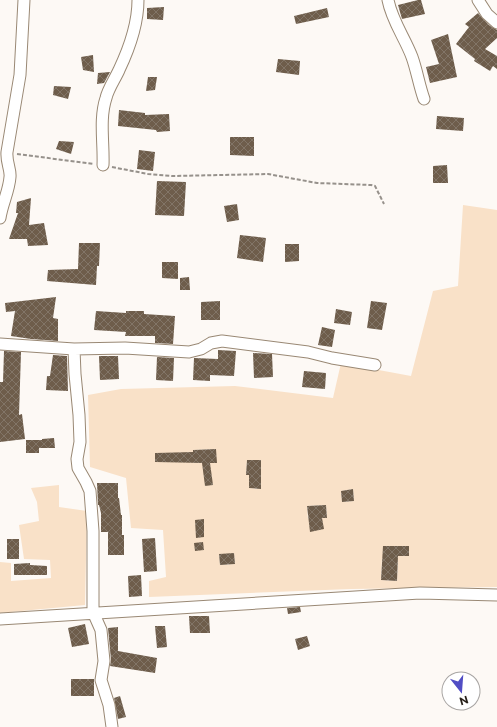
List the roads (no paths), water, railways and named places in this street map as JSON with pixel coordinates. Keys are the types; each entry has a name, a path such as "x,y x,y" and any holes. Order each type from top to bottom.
{"street":[{"path":"0,218 10,181 10,174 6,159 20,75 24,0"},
{"path":"104,165 103,120 106,98 120,69 134,32 138,0"},
{"path":"388,0 396,24 412,56 418,82 424,99"},
{"path":"478,0 487,14 497,23"},
{"path":"0,344 74,349 125,348 189,352 201,349 211,343 222,342 308,352 332,358 375,365"},
{"path":"74,349 80,442 77,459 78,468 90,491 93,531 93,612 101,630 104,661 101,680 109,705 112,727"},
{"path":"0,619 93,612 420,593 497,595"}]}
